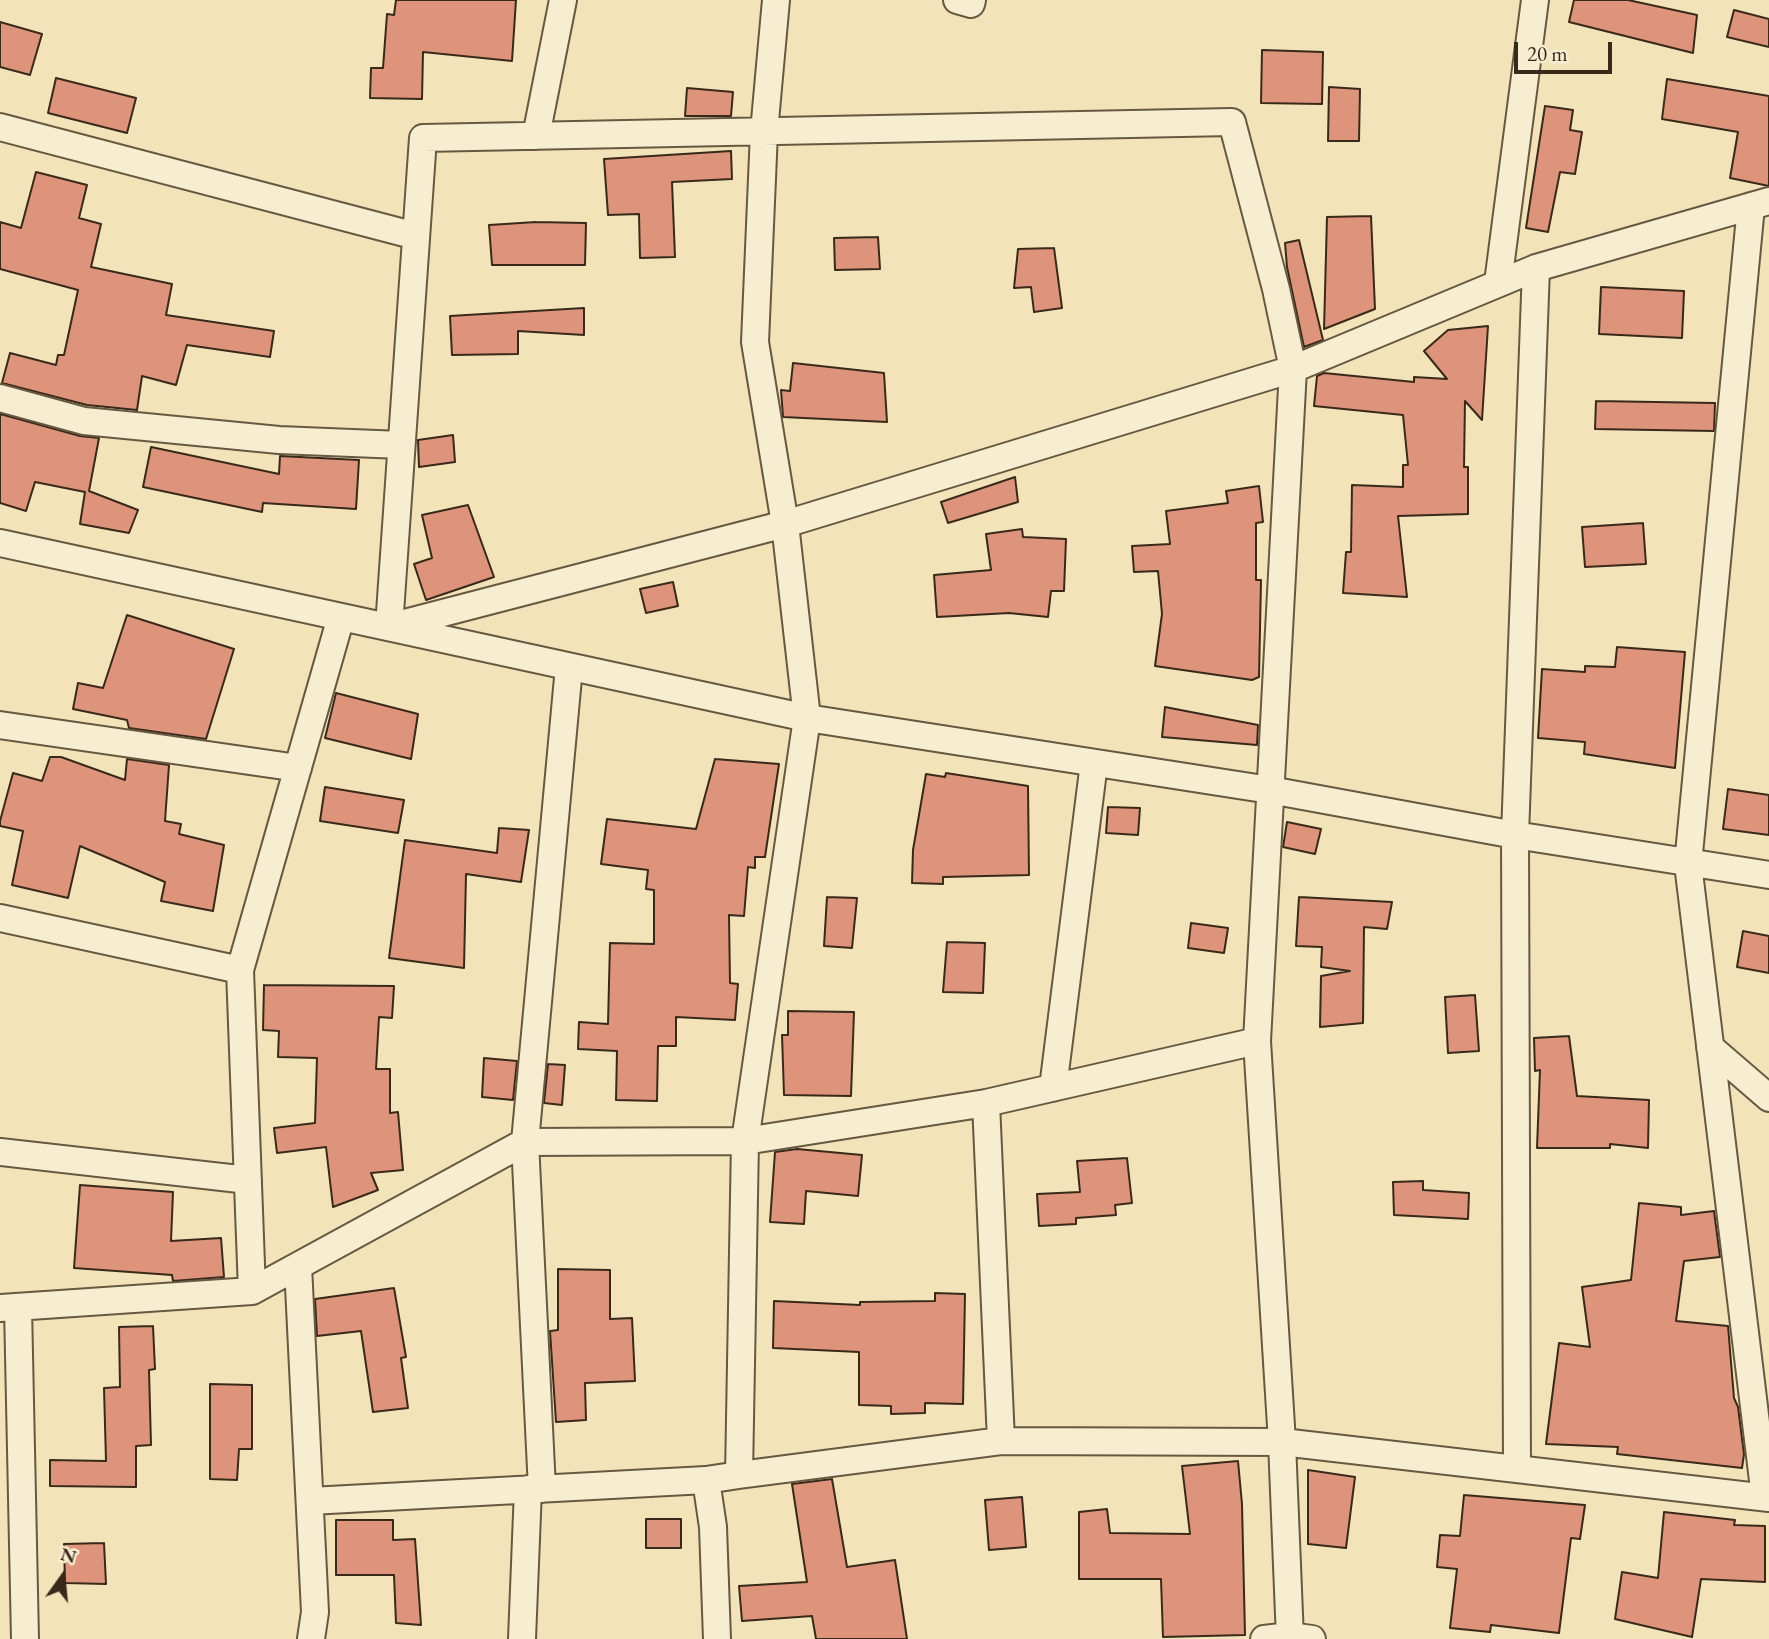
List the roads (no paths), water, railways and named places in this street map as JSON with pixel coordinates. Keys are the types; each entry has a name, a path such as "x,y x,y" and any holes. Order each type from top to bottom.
{"street":[{"path":"536,136 564,0"},
{"path":"738,1475 745,1141 807,718 785,524 755,342 764,132 776,0"},
{"path":"957,0 971,4 972,0"},
{"path":"1498,283 1535,0"},
{"path":"389,627 423,138 1233,122 1276,289 1293,369 1257,1041 1282,1442 1289,1638"},
{"path":"0,127 416,236"},
{"path":"310,1501 706,1480 1001,1441 1282,1442 1767,1498 1688,864 1760,204 1536,268 1293,369 785,524 389,627"},
{"path":"1517,1469 1515,835 1536,268"},
{"path":"0,398 84,421 279,440 401,445"},
{"path":"0,543 807,718 1270,790 1515,835 1769,875"},
{"path":"252,1291 240,970 341,617"},
{"path":"522,1639 535,1489 526,1142 569,667"},
{"path":"0,726 298,768"},
{"path":"1053,1088 1094,763"},
{"path":"0,918 240,970"},
{"path":"26,1639 9,1307 252,1291 526,1142 745,1141 986,1103 1257,1041"},
{"path":"1710,1047 1769,1098"},
{"path":"986,1103 1001,1441"},
{"path":"0,1152 248,1180"},
{"path":"298,1266 315,1612 311,1639"},
{"path":"706,1480 713,1527 718,1639"}]}
